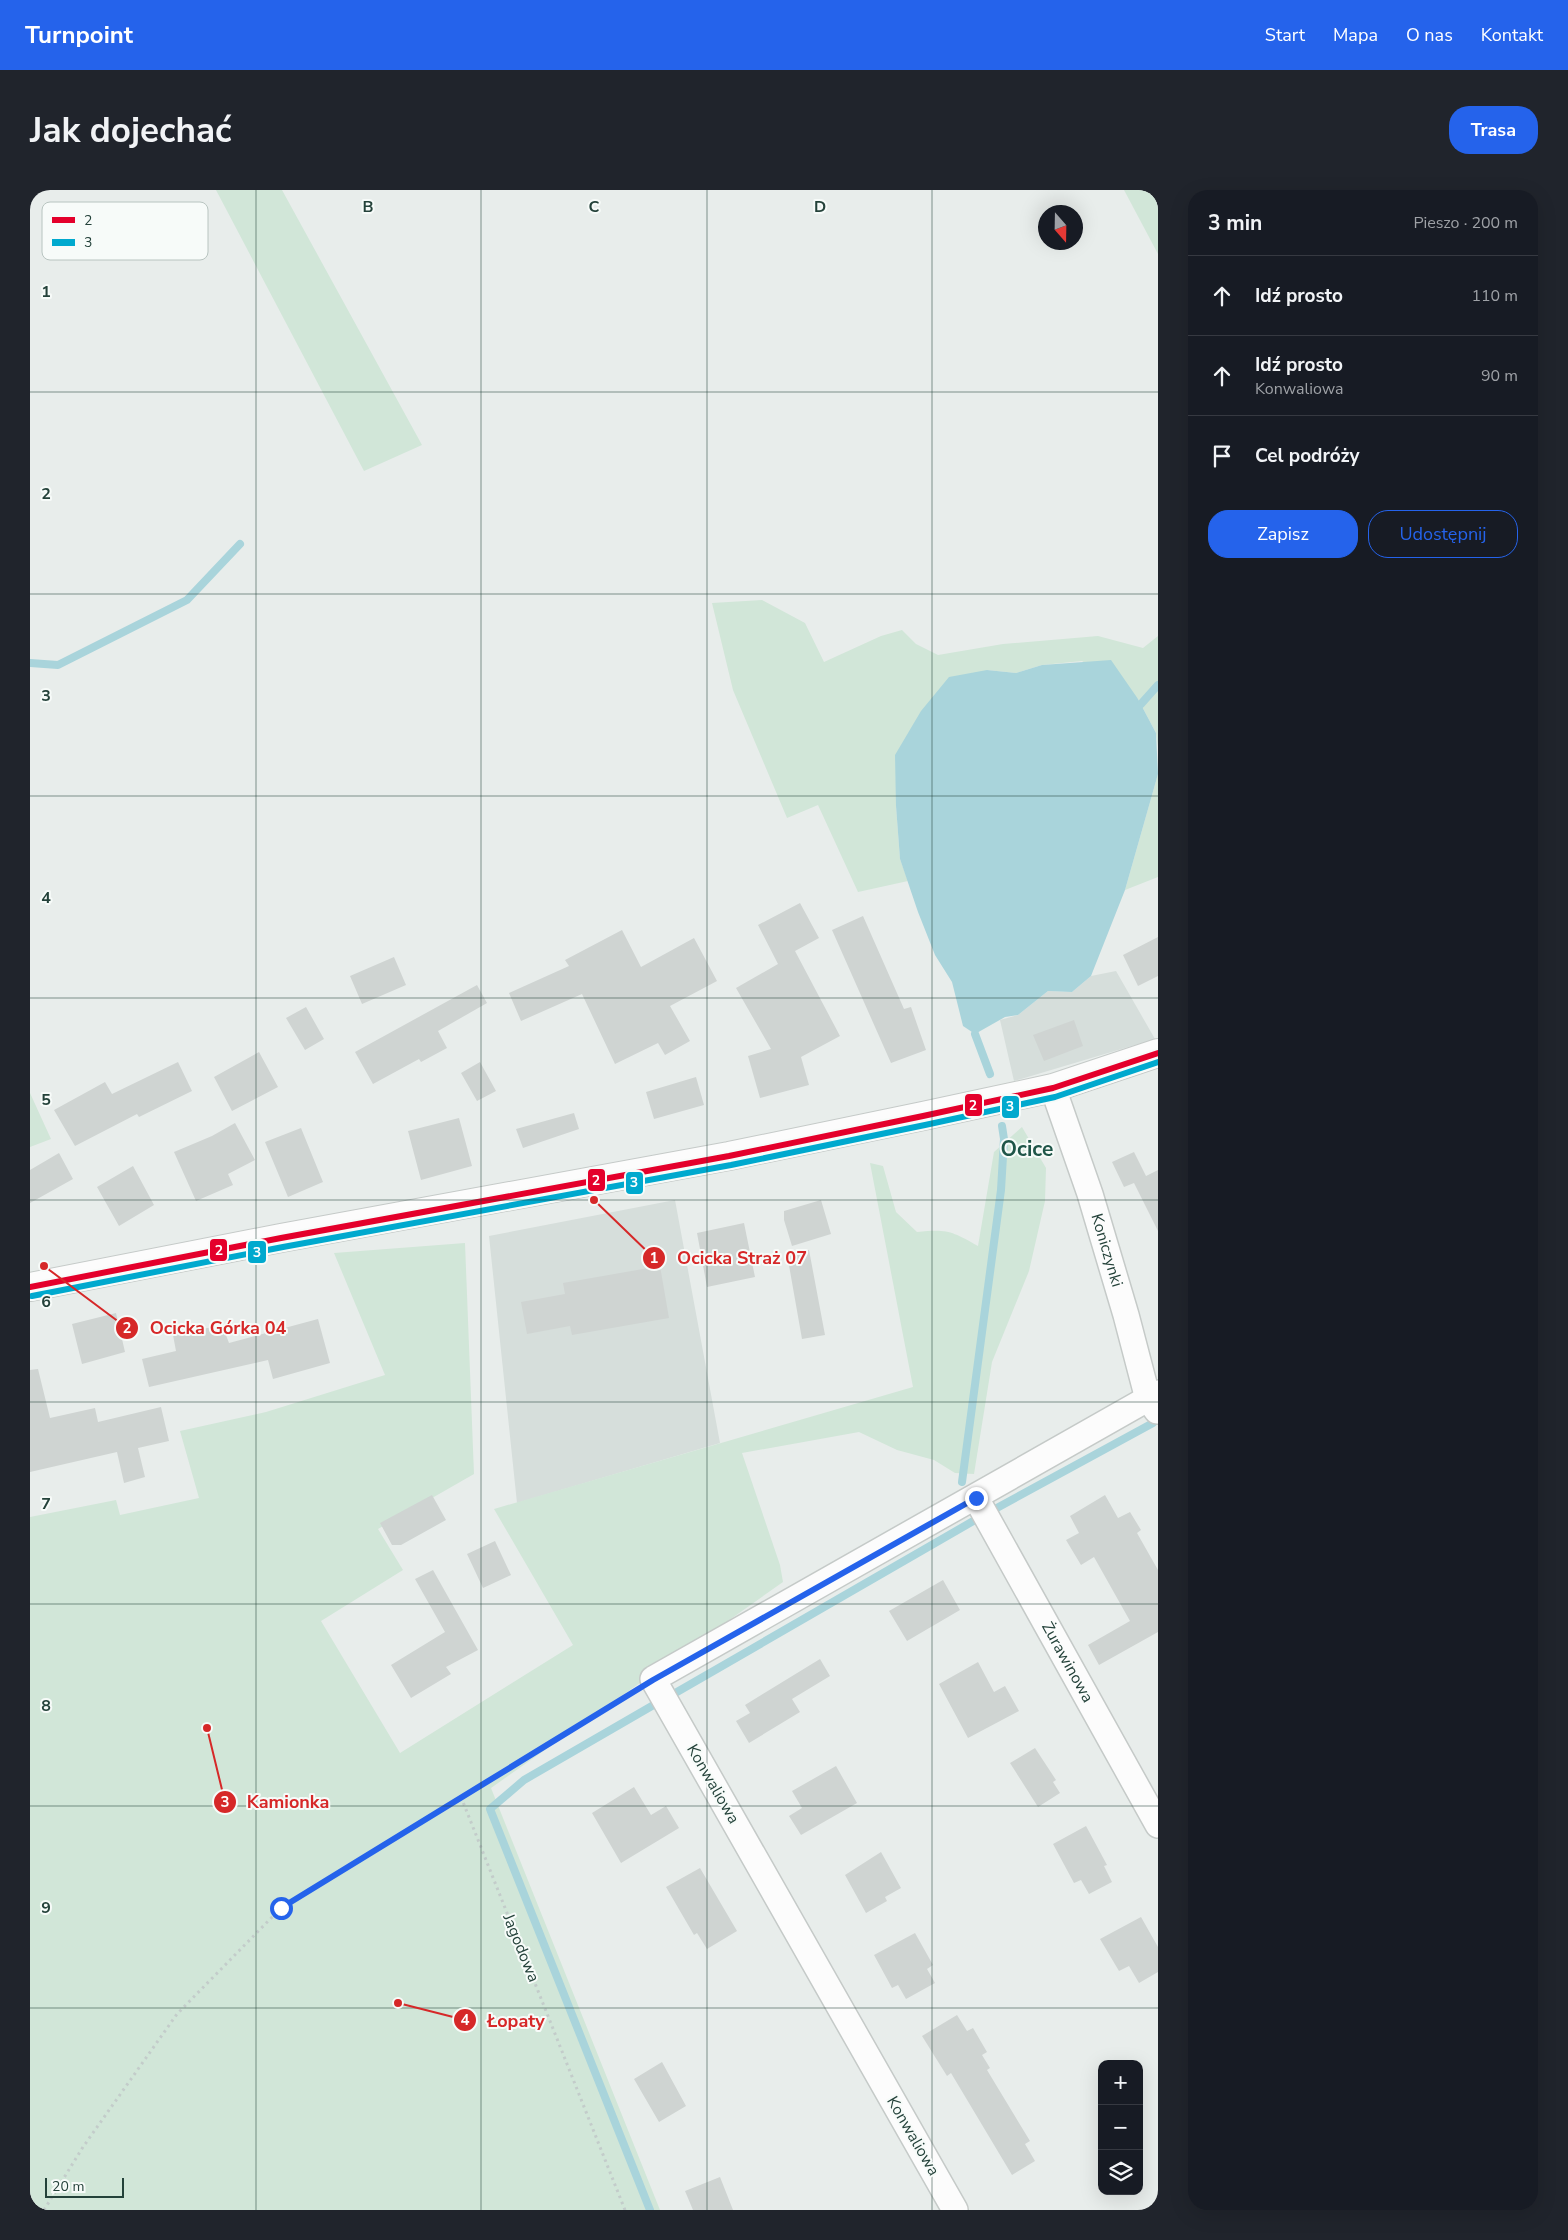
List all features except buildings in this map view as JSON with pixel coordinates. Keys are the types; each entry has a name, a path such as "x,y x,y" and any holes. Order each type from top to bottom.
{"street":[{"path":"30,1287 281,1238 729,1156 1053,1088 1158,1053"},
{"name":"Koniczynki","path":"1053,1088 1090,1194 1126,1315 1155,1401"},
{"path":"653,1680 976,1498 1155,1401"},
{"name":"Żurawinowa","path":"976,1498 1158,1825"},
{"name":"Konwaliowa","path":"653,1680 956,2210"}],"path":[{"path":"44,2210 83,2147 178,2014 281,1908 653,1680"},
{"name":"Jagodowa","path":"461,1798 625,2210"}],"shaded area":[{"path":"1116,971 1155,1039 1014,1081 1000,1020 1018,1015 1048,991 1072,992 1091,976"},
{"path":"675,1200 720,1443 517,1503 489,1236"}],"green space":[{"path":"216,190 282,190 422,445 364,471"},
{"path":"1124,190 1158,190 1158,254"},
{"path":"762,600 805,623 824,662 881,636 902,630 916,644 938,655 1003,644 1098,636 1143,648 1158,636 1158,747 1156,733 1138,699 1082,661 1042,665 1016,673 987,670 896,806 900,859 908,881 858,892 818,805 787,818 733,690 712,603"},
{"path":"1158,774 1158,877 1125,890"},
{"path":"30,1093 51,1139 30,1147"},
{"path":"1022,1127 1046,1168 1045,1201 1029,1271 992,1362 974,1474 955,1473 934,1460 897,1450 859,1432 742,1453 780,1565 783,1582 491,1788 660,2210 30,2210 30,1517 116,1500 120,1515 199,1498 180,1431 266,1412 385,1375 334,1253 465,1243 474,1474 378,1529 403,1570 321,1621 400,1753 573,1645 494,1509 913,1387 870,1163 883,1166 896,1212 917,1232 949,1232 978,1246 994,1152"}],"water":[{"path":"1111,660 1138,699 1156,733 1158,774 1125,890 1091,976 1072,992 1048,991 1018,1015 1005,1017 975,1034 963,1026 952,982 935,955 900,859 895,755 921,711 949,677 987,670 1016,673 1042,665"}],"waterway":[{"path":"30,663 58,665 187,600 240,544"},
{"path":"1141,704 1158,685"},
{"path":"975,1034 990,1074"},
{"path":"962,1482 1001,1190 1004,1139 1002,1126"},
{"path":"995,1509 1153,1423"},
{"path":"677,1692 975,1520"},
{"path":"650,2210 490,1809 524,1780 657,1703"}],"transit line":[{"name":"2","path":"30,1287 281,1238 729,1156 923,1116 1053,1088 1158,1053"},
{"name":"3","path":"32,1296 283,1247 731,1165 925,1125 1055,1097 1158,1062"}],"place":[{"name":"Ocicka Straż 07","path":"594,1200"},
{"name":"Ocicka Górka 04","path":"44,1266"},
{"name":"Kamionka","path":"207,1728"},
{"name":"Łopaty","path":"398,2003"}],"district":[{"name":"Ocice","path":"1027,1149"}],"route":[{"path":"281,1908 653,1680 976,1498"}]}
